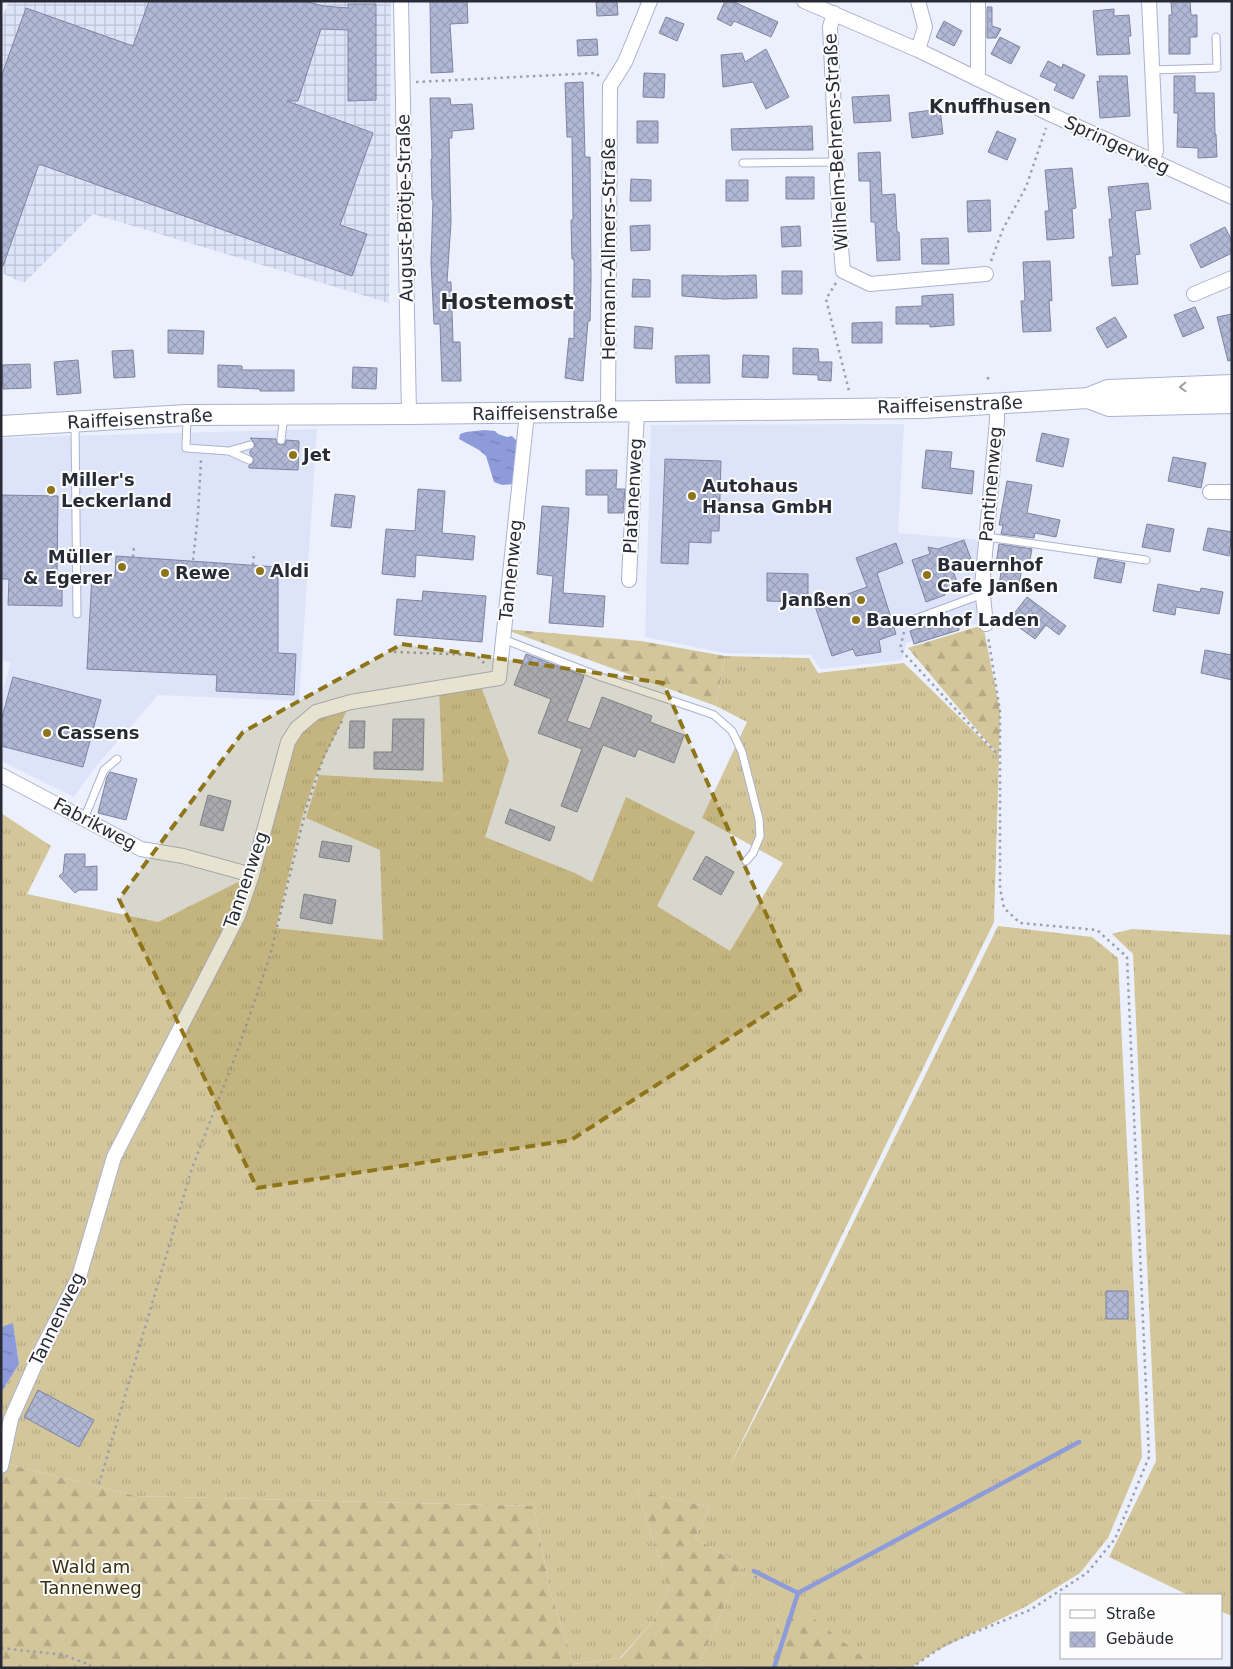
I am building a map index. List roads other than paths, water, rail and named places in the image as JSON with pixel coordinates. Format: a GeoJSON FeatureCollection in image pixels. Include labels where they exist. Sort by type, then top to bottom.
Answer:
{"type":"FeatureCollection","features":[{"type":"Feature","properties":{"kind":"street","name":"August-Brötje-Straße"},"geometry":{"type":"LineString","coordinates":[[402,1],[409,414]]}},
{"type":"Feature","properties":{"kind":"street","name":"Hermann-Allmers-Straße"},"geometry":{"type":"LineString","coordinates":[[608,412],[610,86],[625,62],[650,1]]}},
{"type":"Feature","properties":{"kind":"street","name":"Springerweg"},"geometry":{"type":"LineString","coordinates":[[804,1],[918,50],[1050,114],[1232,197]]}},
{"type":"Feature","properties":{"kind":"street"},"geometry":{"type":"LineString","coordinates":[[918,1],[925,27],[918,50]]}},
{"type":"Feature","properties":{"kind":"street"},"geometry":{"type":"LineString","coordinates":[[976,77],[978,72],[978,1]]}},
{"type":"Feature","properties":{"kind":"street"},"geometry":{"type":"LineString","coordinates":[[1148,1],[1156,151],[1152,161]]}},
{"type":"Feature","properties":{"kind":"street","name":"Wilhelm-Behrens-Straße"},"geometry":{"type":"LineString","coordinates":[[834,13],[830,27],[843,271],[870,284],[986,274]]}},
{"type":"Feature","properties":{"kind":"street"},"geometry":{"type":"LineString","coordinates":[[1194,294],[1232,278]]}},
{"type":"Feature","properties":{"kind":"street","name":"Raiffeisenstraße"},"geometry":{"type":"LineString","coordinates":[[1,426],[187,415],[923,408],[1088,398],[1108,390],[1232,385]]}},
{"type":"Feature","properties":{"kind":"street","name":"Raiffeisenstraße"},"geometry":{"type":"LineString","coordinates":[[1088,398],[1109,406],[1232,403]]}},
{"type":"Feature","properties":{"kind":"street","name":"Pantinenweg"},"geometry":{"type":"LineString","coordinates":[[986,624],[983,594],[997,404]]}},
{"type":"Feature","properties":{"kind":"street","name":"Platanenweg"},"geometry":{"type":"LineString","coordinates":[[629,580],[637,411]]}},
{"type":"Feature","properties":{"kind":"street","name":"Tannenweg"},"geometry":{"type":"LineString","coordinates":[[1,1466],[10,1419],[40,1351],[79,1277],[114,1157],[238,916],[252,875],[288,742],[297,728],[316,712],[351,702],[499,678],[527,413]]}},
{"type":"Feature","properties":{"kind":"street"},"geometry":{"type":"LineString","coordinates":[[1210,492],[1232,492]]}},
{"type":"Feature","properties":{"kind":"street","name":"Fabrikweg"},"geometry":{"type":"LineString","coordinates":[[1,774],[141,849],[183,856],[252,875]]}},
{"type":"Feature","properties":{"kind":"lane"},"geometry":{"type":"LineString","coordinates":[[1153,70],[1217,68],[1216,37]]}},
{"type":"Feature","properties":{"kind":"lane"},"geometry":{"type":"LineString","coordinates":[[743,164],[837,162]]}},
{"type":"Feature","properties":{"kind":"lane"},"geometry":{"type":"LineString","coordinates":[[281,440],[284,414]]}},
{"type":"Feature","properties":{"kind":"lane"},"geometry":{"type":"LineString","coordinates":[[187,415],[186,448],[229,451],[249,460]]}},
{"type":"Feature","properties":{"kind":"lane"},"geometry":{"type":"LineString","coordinates":[[75,421],[77,614]]}},
{"type":"Feature","properties":{"kind":"lane"},"geometry":{"type":"LineString","coordinates":[[229,451],[250,445]]}},
{"type":"Feature","properties":{"kind":"lane"},"geometry":{"type":"LineString","coordinates":[[986,537],[1146,560]]}},
{"type":"Feature","properties":{"kind":"lane"},"geometry":{"type":"LineString","coordinates":[[907,622],[983,594]]}},
{"type":"Feature","properties":{"kind":"lane"},"geometry":{"type":"LineString","coordinates":[[503,639],[593,674],[706,712],[732,731],[742,752],[759,819],[760,836],[753,853],[746,861]]}},
{"type":"Feature","properties":{"kind":"lane"},"geometry":{"type":"LineString","coordinates":[[84,819],[104,770],[116,759]]}},
{"type":"Feature","properties":{"kind":"water"},"geometry":{"type":"Polygon","coordinates":[[[484,430],[495,431],[507,437],[512,436],[517,441],[513,484],[502,485],[494,482],[486,456],[459,439],[460,434],[484,430]]]}},
{"type":"Feature","properties":{"kind":"water"},"geometry":{"type":"Polygon","coordinates":[[[13,1323],[19,1364],[1,1393],[1,1327],[13,1323]]]}},
{"type":"Feature","properties":{"kind":"waterway"},"geometry":{"type":"LineString","coordinates":[[774,1668],[798,1593],[1079,1442]]}},
{"type":"Feature","properties":{"kind":"waterway"},"geometry":{"type":"LineString","coordinates":[[754,1571],[798,1593]]}},
{"type":"Feature","properties":{"kind":"place","name":"Jet"},"geometry":{"type":"Point","coordinates":[293,455]}},
{"type":"Feature","properties":{"kind":"place","name":"Miller's Leckerland"},"geometry":{"type":"Point","coordinates":[51,490]}},
{"type":"Feature","properties":{"kind":"place","name":"Autohaus Hansa GmbH"},"geometry":{"type":"Point","coordinates":[692,496]}},
{"type":"Feature","properties":{"kind":"place","name":"Müller & Egerer"},"geometry":{"type":"Point","coordinates":[122,567]}},
{"type":"Feature","properties":{"kind":"place","name":"Aldi"},"geometry":{"type":"Point","coordinates":[260,571]}},
{"type":"Feature","properties":{"kind":"place","name":"Rewe"},"geometry":{"type":"Point","coordinates":[165,573]}},
{"type":"Feature","properties":{"kind":"place","name":"Bauernhof Cafe Janßen"},"geometry":{"type":"Point","coordinates":[927,575]}},
{"type":"Feature","properties":{"kind":"place","name":"Janßen"},"geometry":{"type":"Point","coordinates":[861,600]}},
{"type":"Feature","properties":{"kind":"place","name":"Bauernhof Laden"},"geometry":{"type":"Point","coordinates":[856,620]}},
{"type":"Feature","properties":{"kind":"place","name":"Cassens"},"geometry":{"type":"Point","coordinates":[47,733]}},
{"type":"Feature","properties":{"kind":"district","name":"Knuffhusen"},"geometry":{"type":"Point","coordinates":[990,106]}},
{"type":"Feature","properties":{"kind":"district","name":"Hostemost"},"geometry":{"type":"Point","coordinates":[507,301]}},
{"type":"Feature","properties":{"kind":"park label","name":"Wald am Tannenweg"},"geometry":{"type":"Point","coordinates":[91,1577]}}]}
